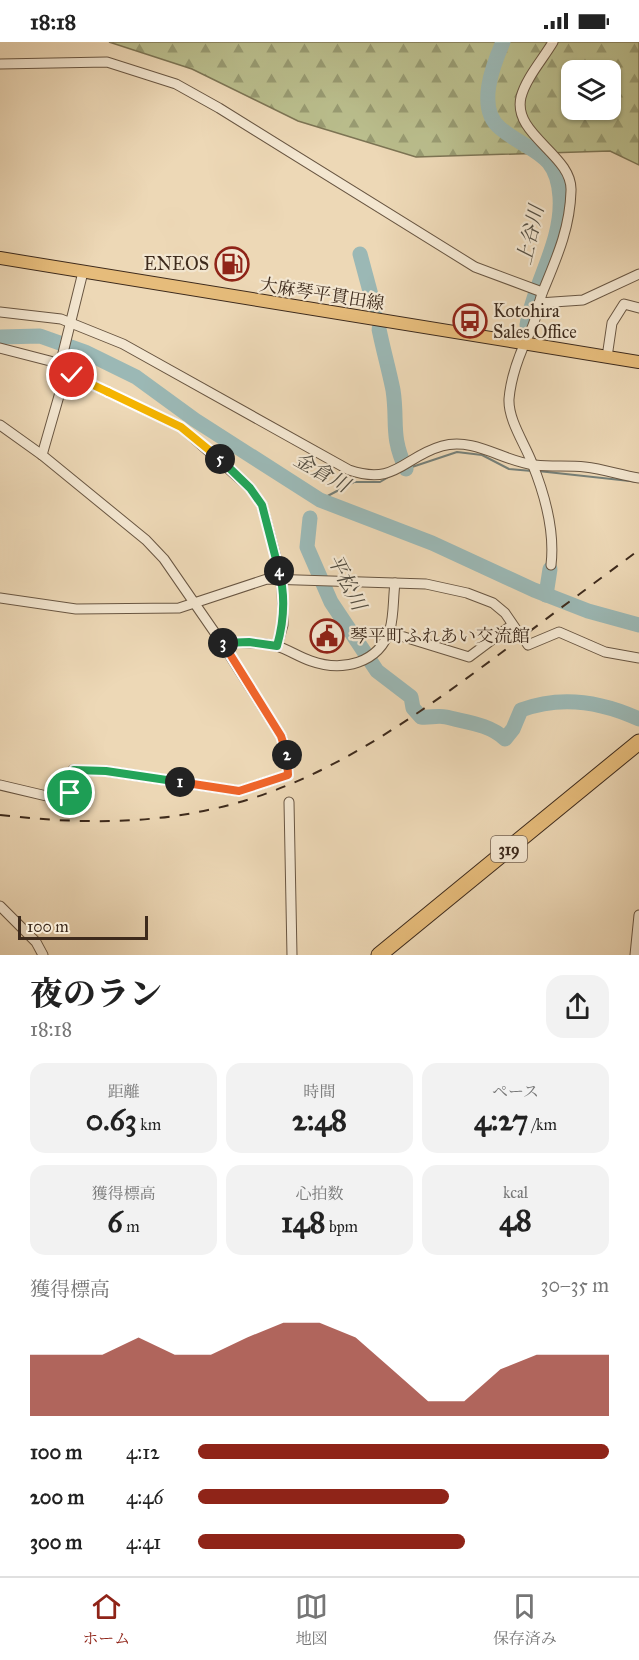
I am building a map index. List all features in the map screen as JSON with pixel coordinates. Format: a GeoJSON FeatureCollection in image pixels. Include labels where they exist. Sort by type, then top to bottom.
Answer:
{"type":"FeatureCollection","features":[{"type":"Feature","properties":{"kind":"highway","name":"319"},"geometry":{"type":"LineString","coordinates":[[379,955],[639,742]]}},
{"type":"Feature","properties":{"kind":"main road","name":"大麻琴平貫田線"},"geometry":{"type":"LineString","coordinates":[[0,258],[639,362]]}},
{"type":"Feature","properties":{"kind":"street"},"geometry":{"type":"LineString","coordinates":[[551,565],[552,529],[533,465],[514,422],[509,401],[523,344],[532,329],[542,292],[557,260],[566,231],[572,186],[565,171],[529,127],[521,110],[520,101],[523,92],[554,42]]}},
{"type":"Feature","properties":{"kind":"street"},"geometry":{"type":"LineString","coordinates":[[0,64],[107,62],[176,84],[219,108],[475,267],[542,292]]}},
{"type":"Feature","properties":{"kind":"street"},"geometry":{"type":"LineString","coordinates":[[42,455],[63,382],[61,364],[83,272]]}},
{"type":"Feature","properties":{"kind":"street"},"geometry":{"type":"LineString","coordinates":[[539,303],[583,300],[639,274]]}},
{"type":"Feature","properties":{"kind":"street"},"geometry":{"type":"LineString","coordinates":[[607,357],[612,323],[624,304],[639,308]]}},
{"type":"Feature","properties":{"kind":"street"},"geometry":{"type":"LineString","coordinates":[[0,312],[61,319],[70,325],[123,345],[349,470],[369,477],[393,472],[442,446],[460,444],[533,465],[585,467],[639,478]]}},
{"type":"Feature","properties":{"kind":"street"},"geometry":{"type":"LineString","coordinates":[[0,348],[61,364],[72,375],[181,427],[232,470],[262,505],[282,580],[283,625],[277,646]]}},
{"type":"Feature","properties":{"kind":"street"},"geometry":{"type":"LineString","coordinates":[[0,425],[42,455],[146,540],[164,559],[222,643],[281,736],[287,752],[288,775],[239,791],[106,771],[74,770],[70,793],[55,798],[0,785]]}},
{"type":"Feature","properties":{"kind":"street"},"geometry":{"type":"LineString","coordinates":[[0,598],[76,609],[179,608],[267,579],[426,584],[467,593],[493,603],[505,613],[528,645],[559,632],[605,652],[639,658]]}},
{"type":"Feature","properties":{"kind":"street"},"geometry":{"type":"LineString","coordinates":[[222,643],[249,642],[277,646],[310,661],[349,666],[359,664],[372,654],[388,632],[394,583]]}},
{"type":"Feature","properties":{"kind":"street"},"geometry":{"type":"LineString","coordinates":[[388,632],[469,657],[518,632]]}},
{"type":"Feature","properties":{"kind":"street"},"geometry":{"type":"LineString","coordinates":[[289,802],[292,955]]}},
{"type":"Feature","properties":{"kind":"street"},"geometry":{"type":"LineString","coordinates":[[0,906],[36,942],[43,955]]}},
{"type":"Feature","properties":{"kind":"street"},"geometry":{"type":"LineString","coordinates":[[635,955],[639,915]]}},
{"type":"Feature","properties":{"kind":"green space"},"geometry":{"type":"Polygon","coordinates":[[[109,42],[639,42],[639,165],[610,151],[416,157],[298,121],[192,69],[109,42]]]}},
{"type":"Feature","properties":{"kind":"waterway","name":"上谷川"},"geometry":{"type":"LineString","coordinates":[[503,42],[489,86],[489,109],[493,120],[500,128],[547,161],[558,182],[560,197],[560,214],[553,246],[527,325]]}},
{"type":"Feature","properties":{"kind":"waterway"},"geometry":{"type":"LineString","coordinates":[[360,254],[375,310]]}},
{"type":"Feature","properties":{"kind":"waterway"},"geometry":{"type":"LineString","coordinates":[[379,329],[393,390],[398,447],[406,469]]}},
{"type":"Feature","properties":{"kind":"waterway","name":"金倉川"},"geometry":{"type":"LineString","coordinates":[[0,337],[40,336],[85,352],[136,377],[195,420],[320,500],[432,543],[534,590],[588,611],[639,625]]}},
{"type":"Feature","properties":{"kind":"waterway"},"geometry":{"type":"LineString","coordinates":[[403,470],[457,452],[482,455],[509,469],[532,471]]}},
{"type":"Feature","properties":{"kind":"waterway"},"geometry":{"type":"LineString","coordinates":[[538,471],[639,482]]}},
{"type":"Feature","properties":{"kind":"waterway"},"geometry":{"type":"LineString","coordinates":[[320,500],[354,482],[380,482],[392,475]]}},
{"type":"Feature","properties":{"kind":"waterway","name":"平松川"},"geometry":{"type":"LineString","coordinates":[[310,518],[307,547],[331,602],[377,671],[411,697],[413,708],[421,717],[443,716],[477,724],[505,739],[513,729],[521,710],[536,705],[581,702],[611,708],[639,719]]}},
{"type":"Feature","properties":{"kind":"waterway","name":"上谷川"},"geometry":{"type":"LineString","coordinates":[[546,595],[550,569]]}},
{"type":"Feature","properties":{"kind":"railway"},"geometry":{"type":"LineString","coordinates":[[0,815],[78,821],[156,818],[208,810],[288,785],[326,768],[398,726],[467,678],[639,550]]}},
{"type":"Feature","properties":{"kind":"place","name":"ENEOS"},"geometry":{"type":"Point","coordinates":[232,264]}},
{"type":"Feature","properties":{"kind":"place","name":"Kotohira Sales Office"},"geometry":{"type":"Point","coordinates":[470,321]}},
{"type":"Feature","properties":{"kind":"place","name":"琴平町ふれあい交流館"},"geometry":{"type":"Point","coordinates":[327,636]}},
{"type":"Feature","properties":{"kind":"route"},"geometry":{"type":"LineString","coordinates":[[70,793],[74,770],[106,771],[239,791],[288,775],[287,752],[281,736],[222,643],[249,642],[277,646],[283,625],[282,580],[262,505],[250,488],[232,470],[181,427],[72,375]]}}]}
